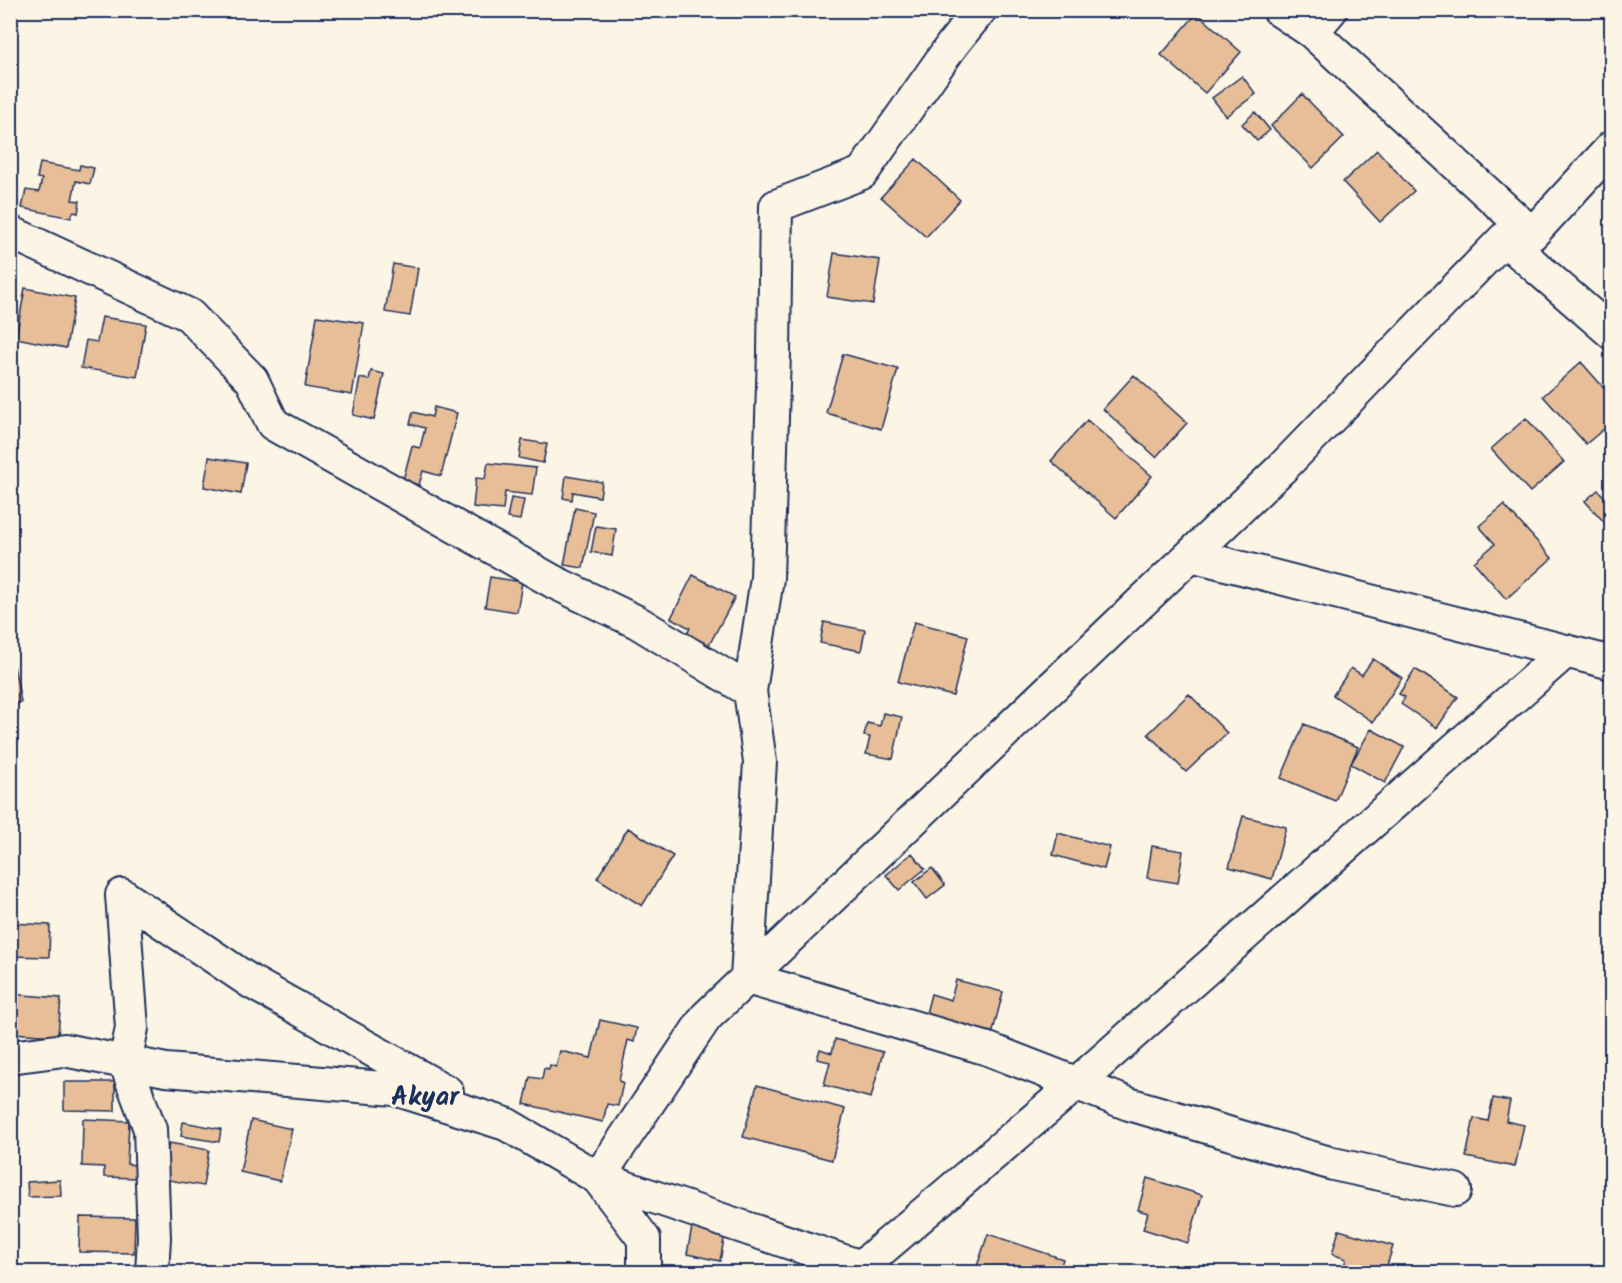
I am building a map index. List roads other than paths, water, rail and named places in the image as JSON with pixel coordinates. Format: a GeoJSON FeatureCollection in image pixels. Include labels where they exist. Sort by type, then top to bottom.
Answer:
{"type":"FeatureCollection","features":[{"type":"Feature","properties":{"kind":"street"},"geometry":{"type":"LineString","coordinates":[[747,978],[760,762],[750,691],[768,578],[776,206],[862,172],[952,45],[980,10]]}},
{"type":"Feature","properties":{"kind":"street"},"geometry":{"type":"LineString","coordinates":[[1279,10],[1322,21],[1518,236],[1611,333]]}},
{"type":"Feature","properties":{"kind":"street"},"geometry":{"type":"LineString","coordinates":[[598,1178],[706,1017],[1281,469],[1611,147]]}},
{"type":"Feature","properties":{"kind":"street"},"geometry":{"type":"LineString","coordinates":[[10,232],[189,315],[252,380],[273,424],[554,582],[637,622],[750,691]]}},
{"type":"Feature","properties":{"kind":"street"},"geometry":{"type":"LineString","coordinates":[[1191,555],[1611,663]]}},
{"type":"Feature","properties":{"kind":"street"},"geometry":{"type":"LineString","coordinates":[[152,1272],[154,1238],[150,1129],[125,1062],[132,1028],[122,895],[251,982],[598,1178],[869,1270],[1566,651]]}},
{"type":"Feature","properties":{"kind":"street"},"geometry":{"type":"LineString","coordinates":[[747,978],[988,1049],[1129,1104],[1333,1164],[1455,1190]]}},
{"type":"Feature","properties":{"kind":"street"},"geometry":{"type":"LineString","coordinates":[[10,1057],[64,1050],[166,1070],[395,1089],[506,1124]]}},
{"type":"Feature","properties":{"kind":"street"},"geometry":{"type":"LineString","coordinates":[[598,1178],[644,1239],[644,1272]]}},
{"type":"Feature","properties":{"kind":"district","name":"Akyar"},"geometry":{"type":"Point","coordinates":[425,1097]}}]}
